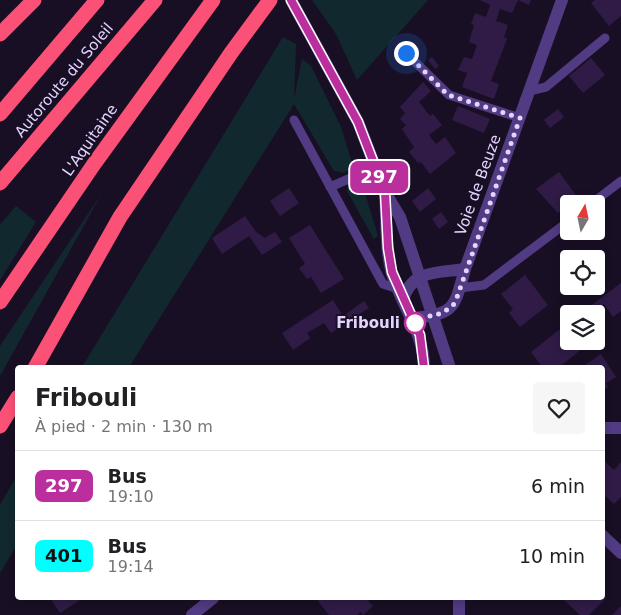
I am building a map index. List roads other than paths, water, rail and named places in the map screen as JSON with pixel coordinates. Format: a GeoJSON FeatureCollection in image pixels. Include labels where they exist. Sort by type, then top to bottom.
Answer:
{"type":"FeatureCollection","features":[{"type":"Feature","properties":{"kind":"highway"},"geometry":{"type":"LineString","coordinates":[[0,34],[34,0]]}},
{"type":"Feature","properties":{"kind":"highway","name":"Autoroute du Soleil"},"geometry":{"type":"LineString","coordinates":[[0,114],[97,0]]}},
{"type":"Feature","properties":{"kind":"highway","name":"Autoroute du Soleil"},"geometry":{"type":"LineString","coordinates":[[0,183],[154,0]]}},
{"type":"Feature","properties":{"kind":"highway","name":"L'Aquitaine"},"geometry":{"type":"LineString","coordinates":[[0,302],[100,156],[213,0]]}},
{"type":"Feature","properties":{"kind":"highway"},"geometry":{"type":"LineString","coordinates":[[37,365],[120,217],[270,0]]}},
{"type":"Feature","properties":{"kind":"highway"},"geometry":{"type":"LineString","coordinates":[[0,426],[15,402]]}},
{"type":"Feature","properties":{"kind":"street"},"geometry":{"type":"LineString","coordinates":[[291,0],[358,122],[385,192],[400,217],[449,365]]}},
{"type":"Feature","properties":{"kind":"street","name":"Voie de Beuze"},"geometry":{"type":"LineString","coordinates":[[412,318],[434,316],[446,312],[455,303],[465,269],[562,0]]}},
{"type":"Feature","properties":{"kind":"street"},"geometry":{"type":"LineString","coordinates":[[385,192],[388,248],[392,272],[400,295],[420,335],[424,365]]}},
{"type":"Feature","properties":{"kind":"street"},"geometry":{"type":"LineString","coordinates":[[400,295],[420,276],[465,269]]}},
{"type":"Feature","properties":{"kind":"street"},"geometry":{"type":"LineString","coordinates":[[605,428],[621,428]]}},
{"type":"Feature","properties":{"kind":"street"},"geometry":{"type":"LineString","coordinates":[[605,538],[621,553]]}},
{"type":"Feature","properties":{"kind":"street"},"geometry":{"type":"LineString","coordinates":[[192,615],[211,600]]}},
{"type":"Feature","properties":{"kind":"lane"},"geometry":{"type":"LineString","coordinates":[[530,91],[546,87],[604,38]]}},
{"type":"Feature","properties":{"kind":"lane"},"geometry":{"type":"LineString","coordinates":[[406,53],[448,95],[520,118]]}},
{"type":"Feature","properties":{"kind":"lane"},"geometry":{"type":"LineString","coordinates":[[294,120],[383,284],[400,295]]}},
{"type":"Feature","properties":{"kind":"lane"},"geometry":{"type":"LineString","coordinates":[[330,187],[376,168]]}},
{"type":"Feature","properties":{"kind":"lane"},"geometry":{"type":"LineString","coordinates":[[604,195],[621,182]]}},
{"type":"Feature","properties":{"kind":"lane"},"geometry":{"type":"LineString","coordinates":[[460,288],[484,285],[560,228]]}},
{"type":"Feature","properties":{"kind":"place","name":"Fribouli"},"geometry":{"type":"Point","coordinates":[415,323]}}]}
